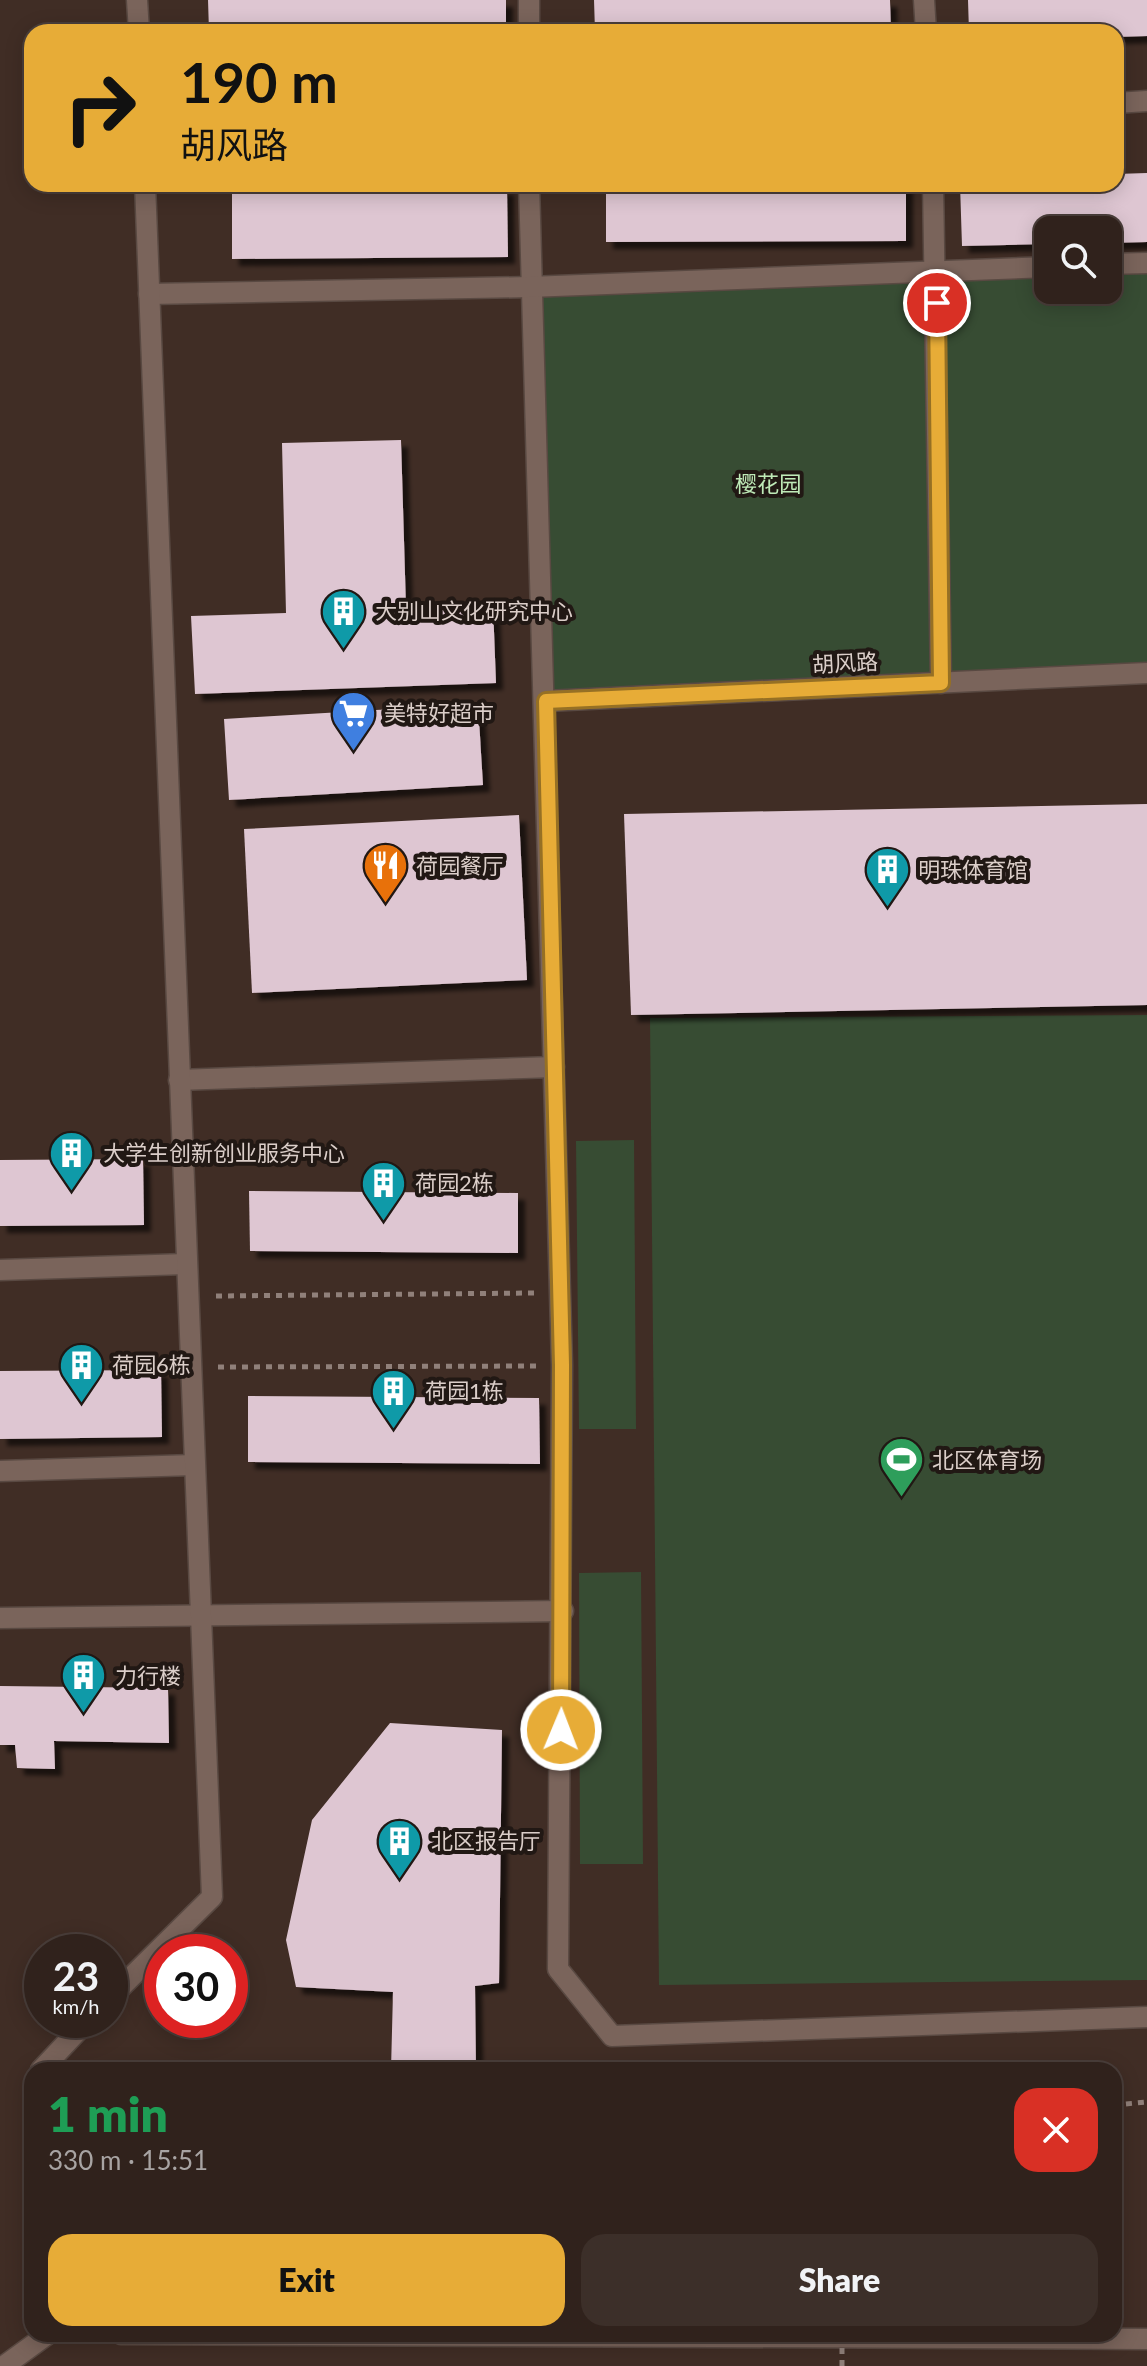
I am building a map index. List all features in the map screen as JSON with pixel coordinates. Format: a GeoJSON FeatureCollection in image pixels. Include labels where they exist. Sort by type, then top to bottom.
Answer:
{"type":"FeatureCollection","features":[{"type":"Feature","properties":{"kind":"street"},"geometry":{"type":"LineString","coordinates":[[137,0],[138,24]]}},
{"type":"Feature","properties":{"kind":"street"},"geometry":{"type":"LineString","coordinates":[[529,0],[529,24]]}},
{"type":"Feature","properties":{"kind":"street"},"geometry":{"type":"LineString","coordinates":[[924,0],[926,24]]}},
{"type":"Feature","properties":{"kind":"street"},"geometry":{"type":"LineString","coordinates":[[1124,102],[1147,101]]}},
{"type":"Feature","properties":{"kind":"street"},"geometry":{"type":"LineString","coordinates":[[128,1980],[212,1897],[145,192]]}},
{"type":"Feature","properties":{"kind":"street"},"geometry":{"type":"LineString","coordinates":[[529,192],[529,287],[546,701],[562,1365],[563,1611],[558,1969],[612,2036],[1147,2017]]}},
{"type":"Feature","properties":{"kind":"street"},"geometry":{"type":"LineString","coordinates":[[933,192],[937,271],[941,683]]}},
{"type":"Feature","properties":{"kind":"street"},"geometry":{"type":"LineString","coordinates":[[1122,264],[1147,263]]}},
{"type":"Feature","properties":{"kind":"street"},"geometry":{"type":"LineString","coordinates":[[149,294],[529,287],[1034,268]]}},
{"type":"Feature","properties":{"kind":"street","name":"胡风路"},"geometry":{"type":"LineString","coordinates":[[546,701],[1147,673]]}},
{"type":"Feature","properties":{"kind":"street"},"geometry":{"type":"LineString","coordinates":[[179,1080],[554,1067]]}},
{"type":"Feature","properties":{"kind":"street"},"geometry":{"type":"LineString","coordinates":[[0,1270],[186,1264]]}},
{"type":"Feature","properties":{"kind":"street"},"geometry":{"type":"LineString","coordinates":[[0,1471],[194,1465]]}},
{"type":"Feature","properties":{"kind":"street"},"geometry":{"type":"LineString","coordinates":[[0,1618],[563,1611]]}},
{"type":"Feature","properties":{"kind":"street"},"geometry":{"type":"LineString","coordinates":[[49,2062],[71,2038]]}},
{"type":"Feature","properties":{"kind":"street"},"geometry":{"type":"LineString","coordinates":[[1122,2339],[1147,2339]]}},
{"type":"Feature","properties":{"kind":"street"},"geometry":{"type":"LineString","coordinates":[[4,2366],[37,2342]]}},
{"type":"Feature","properties":{"kind":"path"},"geometry":{"type":"LineString","coordinates":[[187,1296],[559,1293]]}},
{"type":"Feature","properties":{"kind":"path"},"geometry":{"type":"LineString","coordinates":[[189,1367],[562,1365]]}},
{"type":"Feature","properties":{"kind":"path"},"geometry":{"type":"LineString","coordinates":[[1122,2104],[1147,2102]]}},
{"type":"Feature","properties":{"kind":"path"},"geometry":{"type":"LineString","coordinates":[[842,2342],[842,2366]]}},
{"type":"Feature","properties":{"kind":"green space","name":"樱花园"},"geometry":{"type":"Polygon","coordinates":[[[1147,263],[1147,674],[546,701],[529,287],[1034,268],[1034,304],[1122,304],[1122,264],[1147,263]]]}},
{"type":"Feature","properties":{"kind":"green space","name":"北区体育场"},"geometry":{"type":"Polygon","coordinates":[[[1147,1015],[1147,1980],[659,1985],[650,1018],[1147,1015]]]}},
{"type":"Feature","properties":{"kind":"green space"},"geometry":{"type":"Polygon","coordinates":[[[634,1140],[636,1429],[579,1429],[576,1141],[634,1140]]]}},
{"type":"Feature","properties":{"kind":"green space"},"geometry":{"type":"Polygon","coordinates":[[[641,1572],[643,1864],[580,1864],[579,1573],[641,1572]]]}},
{"type":"Feature","properties":{"kind":"building"},"geometry":{"type":"Polygon","coordinates":[[[208,0],[506,0],[506,24],[209,24],[208,0]]]}},
{"type":"Feature","properties":{"kind":"building"},"geometry":{"type":"Polygon","coordinates":[[[594,0],[890,0],[891,24],[595,24],[594,0]]]}},
{"type":"Feature","properties":{"kind":"building"},"geometry":{"type":"Polygon","coordinates":[[[968,0],[1147,0],[1147,36],[1124,37],[1124,24],[969,24],[968,0]]]}},
{"type":"Feature","properties":{"kind":"building"},"geometry":{"type":"Polygon","coordinates":[[[1147,173],[1147,242],[1122,243],[1122,216],[1034,216],[1034,244],[962,246],[960,192],[1124,192],[1124,174],[1147,173]]]}},
{"type":"Feature","properties":{"kind":"building"},"geometry":{"type":"Polygon","coordinates":[[[232,192],[507,192],[508,257],[232,259],[232,192]]]}},
{"type":"Feature","properties":{"kind":"building"},"geometry":{"type":"Polygon","coordinates":[[[606,192],[906,192],[906,241],[606,242],[606,192]]]}},
{"type":"Feature","properties":{"kind":"building"},"geometry":{"type":"Polygon","coordinates":[[[401,440],[406,608],[493,606],[496,683],[195,694],[191,616],[286,613],[282,443],[401,440]]]}},
{"type":"Feature","properties":{"kind":"building","name":"美特好超市"},"geometry":{"type":"Polygon","coordinates":[[[478,704],[483,785],[229,800],[224,719],[478,704]]]}},
{"type":"Feature","properties":{"kind":"building","name":"明珠体育馆"},"geometry":{"type":"Polygon","coordinates":[[[1147,804],[1147,1005],[631,1015],[624,814],[1147,804]]]}},
{"type":"Feature","properties":{"kind":"building","name":"荷园餐厅"},"geometry":{"type":"Polygon","coordinates":[[[519,815],[527,980],[252,993],[244,829],[519,815]]]}},
{"type":"Feature","properties":{"kind":"building","name":"大学生创新创业服务中心"},"geometry":{"type":"Polygon","coordinates":[[[143,1159],[144,1225],[0,1226],[0,1160],[143,1159]]]}},
{"type":"Feature","properties":{"kind":"building","name":"荷园2栋"},"geometry":{"type":"Polygon","coordinates":[[[249,1191],[518,1193],[518,1253],[250,1251],[249,1191]]]}},
{"type":"Feature","properties":{"kind":"building","name":"荷园6栋"},"geometry":{"type":"Polygon","coordinates":[[[161,1370],[162,1437],[0,1439],[0,1371],[161,1370]]]}},
{"type":"Feature","properties":{"kind":"building","name":"荷园1栋"},"geometry":{"type":"Polygon","coordinates":[[[248,1396],[539,1398],[540,1464],[248,1462],[248,1396]]]}},
{"type":"Feature","properties":{"kind":"building","name":"力行楼"},"geometry":{"type":"Polygon","coordinates":[[[0,1686],[168,1688],[169,1743],[54,1741],[55,1769],[17,1768],[15,1745],[0,1745],[0,1686]]]}},
{"type":"Feature","properties":{"kind":"building","name":"北区报告厅"},"geometry":{"type":"Polygon","coordinates":[[[390,1723],[502,1730],[499,1983],[475,1986],[476,2062],[391,2062],[393,1992],[296,1987],[286,1940],[312,1820],[390,1723]]]}},
{"type":"Feature","properties":{"kind":"place","name":"大别山文化研究中心"},"geometry":{"type":"Point","coordinates":[344,650]}},
{"type":"Feature","properties":{"kind":"place","name":"美特好超市"},"geometry":{"type":"Point","coordinates":[353,752]}},
{"type":"Feature","properties":{"kind":"place","name":"荷园餐厅"},"geometry":{"type":"Point","coordinates":[385,905]}},
{"type":"Feature","properties":{"kind":"place","name":"明珠体育馆"},"geometry":{"type":"Point","coordinates":[887,909]}},
{"type":"Feature","properties":{"kind":"place","name":"大学生创新创业服务中心"},"geometry":{"type":"Point","coordinates":[72,1192]}},
{"type":"Feature","properties":{"kind":"place","name":"荷园2栋"},"geometry":{"type":"Point","coordinates":[384,1222]}},
{"type":"Feature","properties":{"kind":"place","name":"荷园6栋"},"geometry":{"type":"Point","coordinates":[81,1404]}},
{"type":"Feature","properties":{"kind":"place","name":"荷园1栋"},"geometry":{"type":"Point","coordinates":[394,1430]}},
{"type":"Feature","properties":{"kind":"place","name":"北区体育场"},"geometry":{"type":"Point","coordinates":[901,1499]}},
{"type":"Feature","properties":{"kind":"place","name":"力行楼"},"geometry":{"type":"Point","coordinates":[84,1715]}},
{"type":"Feature","properties":{"kind":"place","name":"北区报告厅"},"geometry":{"type":"Point","coordinates":[400,1880]}},
{"type":"Feature","properties":{"kind":"route"},"geometry":{"type":"LineString","coordinates":[[561,1730],[562,1365],[546,701],[941,683],[937,303]]}}]}
